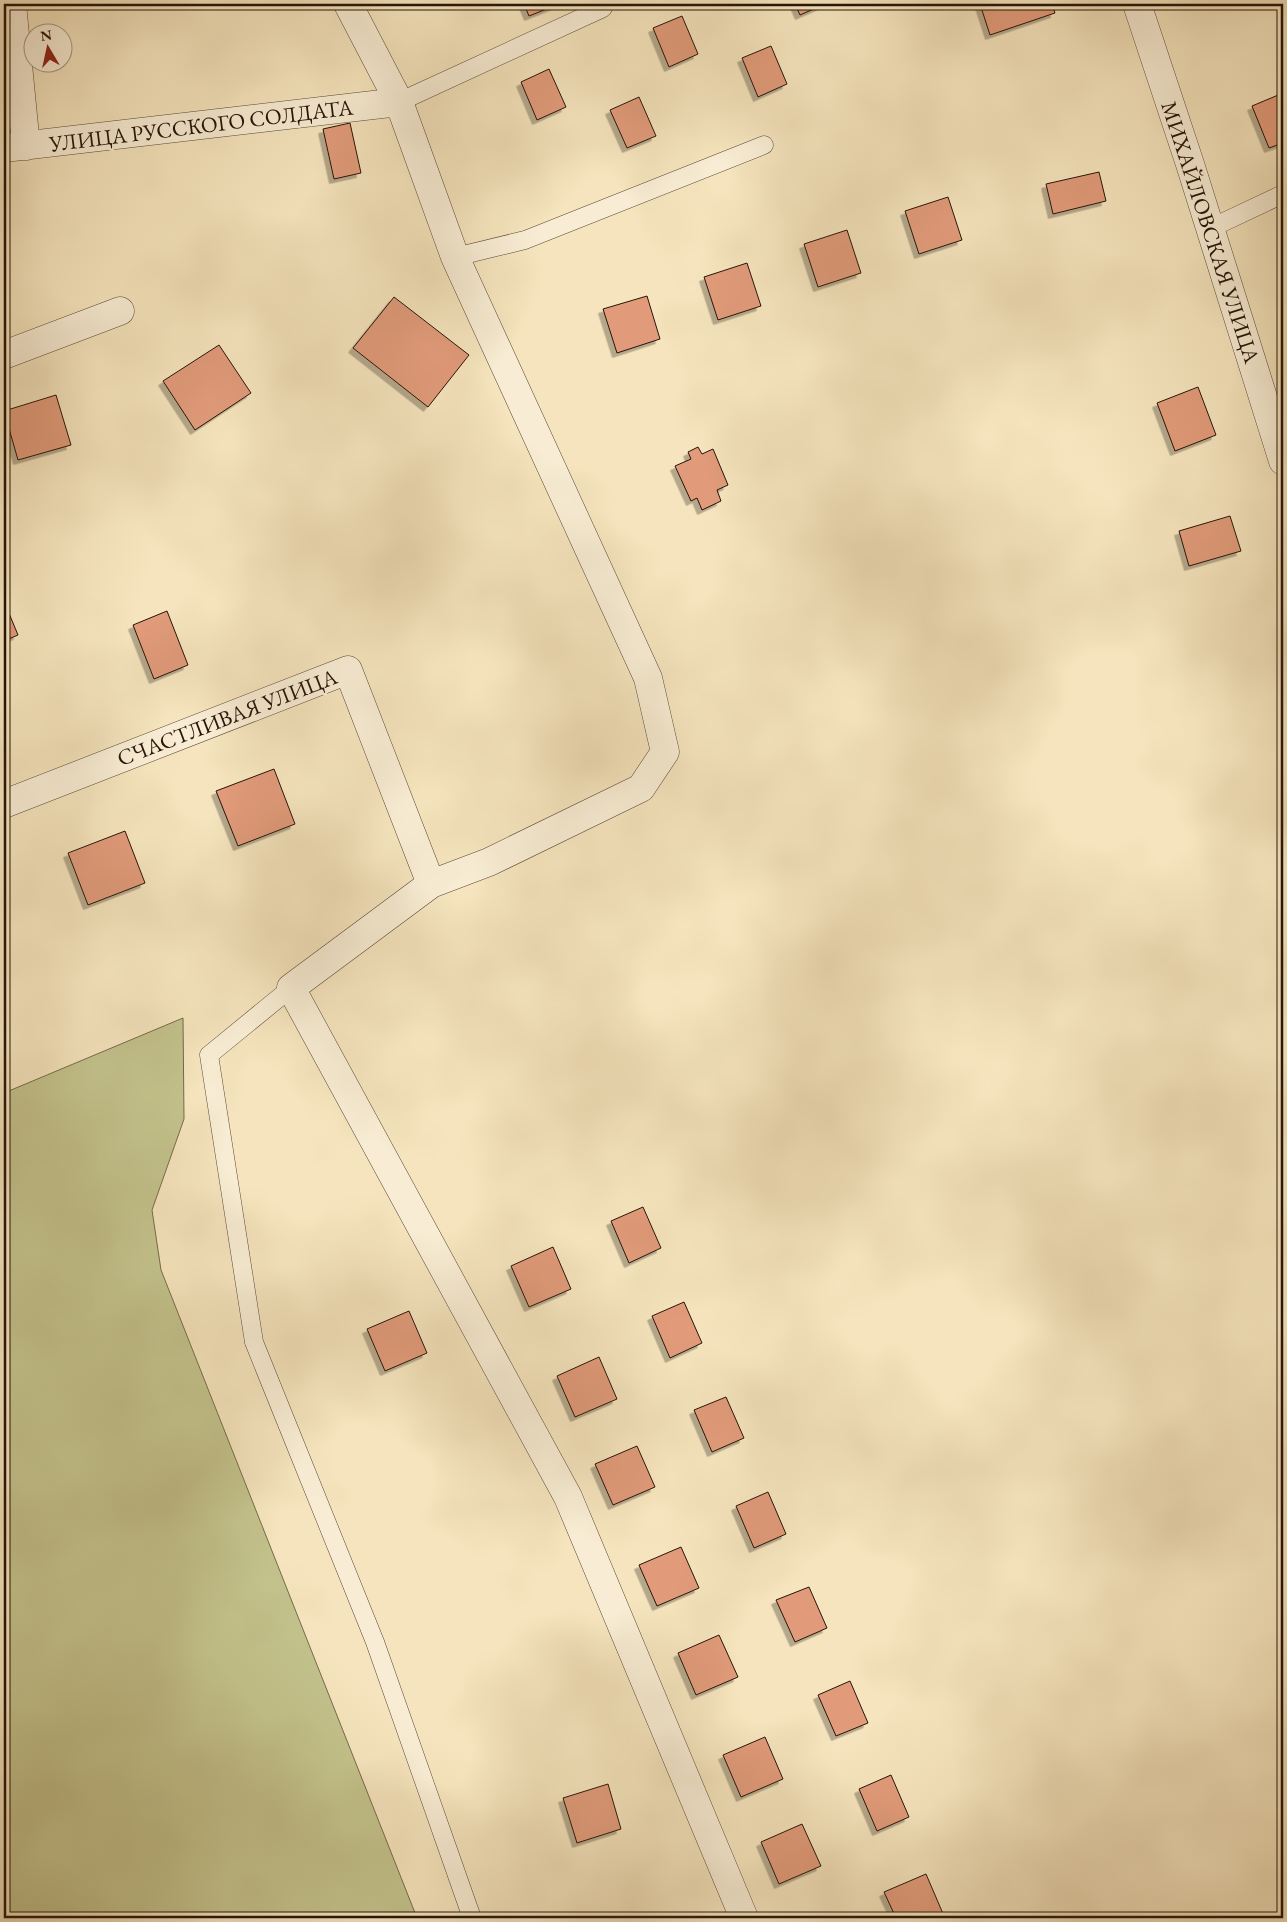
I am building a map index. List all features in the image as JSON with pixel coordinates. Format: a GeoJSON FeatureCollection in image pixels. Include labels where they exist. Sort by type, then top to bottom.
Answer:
{"type":"FeatureCollection","features":[{"type":"Feature","properties":{"kind":"street"},"geometry":{"type":"LineString","coordinates":[[12,4],[15,147]]}},
{"type":"Feature","properties":{"kind":"street"},"geometry":{"type":"LineString","coordinates":[[348,4],[399,102],[455,257],[648,678],[665,752],[641,788],[489,862],[431,884],[291,988],[568,1497],[744,1918]]}},
{"type":"Feature","properties":{"kind":"street","name":"МИХАЙЛОВСКАЯ УЛИЦА"},"geometry":{"type":"LineString","coordinates":[[1137,4],[1283,461]]}},
{"type":"Feature","properties":{"kind":"street","name":"УЛИЦА РУССКОГО СОЛДАТА"},"geometry":{"type":"LineString","coordinates":[[15,147],[399,102]]}},
{"type":"Feature","properties":{"kind":"street"},"geometry":{"type":"LineString","coordinates":[[4,355],[120,311]]}},
{"type":"Feature","properties":{"kind":"street","name":"СЧАСТЛИВАЯ УЛИЦА"},"geometry":{"type":"LineString","coordinates":[[4,804],[348,670],[431,884]]}},
{"type":"Feature","properties":{"kind":"lane"},"geometry":{"type":"LineString","coordinates":[[399,102],[603,8]]}},
{"type":"Feature","properties":{"kind":"lane"},"geometry":{"type":"LineString","coordinates":[[455,257],[525,240],[764,145]]}},
{"type":"Feature","properties":{"kind":"lane"},"geometry":{"type":"LineString","coordinates":[[1210,228],[1283,194]]}},
{"type":"Feature","properties":{"kind":"lane"},"geometry":{"type":"LineString","coordinates":[[291,988],[209,1055],[254,1342],[375,1642],[472,1918]]}},
{"type":"Feature","properties":{"kind":"shaded area"},"geometry":{"type":"Polygon","coordinates":[[[183,1018],[184,1119],[152,1210],[161,1270],[417,1918],[4,1918],[4,1093],[183,1018]]]}},
{"type":"Feature","properties":{"kind":"building"},"geometry":{"type":"Polygon","coordinates":[[[524,4],[559,4],[529,16],[524,4]]]}},
{"type":"Feature","properties":{"kind":"building"},"geometry":{"type":"Polygon","coordinates":[[[795,4],[825,4],[800,15],[795,4]]]}},
{"type":"Feature","properties":{"kind":"building"},"geometry":{"type":"Polygon","coordinates":[[[980,4],[1052,4],[1055,13],[990,35],[980,4]]]}},
{"type":"Feature","properties":{"kind":"building"},"geometry":{"type":"Polygon","coordinates":[[[682,16],[698,54],[669,67],[653,28],[682,16]]]}},
{"type":"Feature","properties":{"kind":"building"},"geometry":{"type":"Polygon","coordinates":[[[771,46],[787,84],[758,97],[742,58],[771,46]]]}},
{"type":"Feature","properties":{"kind":"building"},"geometry":{"type":"Polygon","coordinates":[[[549,69],[566,107],[537,120],[521,82],[549,69]]]}},
{"type":"Feature","properties":{"kind":"building"},"geometry":{"type":"Polygon","coordinates":[[[1283,93],[1283,143],[1269,148],[1252,106],[1283,93]]]}},
{"type":"Feature","properties":{"kind":"building"},"geometry":{"type":"Polygon","coordinates":[[[639,97],[656,136],[627,148],[610,110],[639,97]]]}},
{"type":"Feature","properties":{"kind":"building"},"geometry":{"type":"Polygon","coordinates":[[[350,123],[361,173],[334,179],[323,129],[350,123]]]}},
{"type":"Feature","properties":{"kind":"building"},"geometry":{"type":"Polygon","coordinates":[[[1099,172],[1106,201],[1053,214],[1046,184],[1099,172]]]}},
{"type":"Feature","properties":{"kind":"building"},"geometry":{"type":"Polygon","coordinates":[[[948,197],[962,240],[919,254],[905,211],[948,197]]]}},
{"type":"Feature","properties":{"kind":"building"},"geometry":{"type":"Polygon","coordinates":[[[847,230],[861,273],[818,287],[804,244],[847,230]]]}},
{"type":"Feature","properties":{"kind":"building"},"geometry":{"type":"Polygon","coordinates":[[[747,263],[761,306],[718,320],[704,277],[747,263]]]}},
{"type":"Feature","properties":{"kind":"building"},"geometry":{"type":"Polygon","coordinates":[[[647,296],[660,339],[617,353],[603,309],[647,296]]]}},
{"type":"Feature","properties":{"kind":"building"},"geometry":{"type":"Polygon","coordinates":[[[394,297],[469,355],[428,407],[353,348],[394,297]]]}},
{"type":"Feature","properties":{"kind":"building"},"geometry":{"type":"Polygon","coordinates":[[[219,345],[251,393],[195,430],[163,381],[219,345]]]}},
{"type":"Feature","properties":{"kind":"building"},"geometry":{"type":"Polygon","coordinates":[[[1198,387],[1216,435],[1175,451],[1157,403],[1198,387]]]}},
{"type":"Feature","properties":{"kind":"building"},"geometry":{"type":"Polygon","coordinates":[[[56,395],[71,445],[18,460],[4,411],[56,395]]]}},
{"type":"Feature","properties":{"kind":"building"},"geometry":{"type":"Polygon","coordinates":[[[698,447],[702,454],[713,449],[728,485],[717,490],[721,501],[702,510],[697,498],[691,501],[675,466],[691,459],[688,452],[698,447]]]}},
{"type":"Feature","properties":{"kind":"building"},"geometry":{"type":"Polygon","coordinates":[[[1230,516],[1241,551],[1189,566],[1179,531],[1230,516]]]}},
{"type":"Feature","properties":{"kind":"building"},"geometry":{"type":"Polygon","coordinates":[[[8,611],[18,635],[4,641],[4,612],[8,611]]]}},
{"type":"Feature","properties":{"kind":"building"},"geometry":{"type":"Polygon","coordinates":[[[167,611],[188,665],[154,679],[133,625],[167,611]]]}},
{"type":"Feature","properties":{"kind":"building"},"geometry":{"type":"Polygon","coordinates":[[[274,769],[295,824],[238,846],[216,791],[274,769]]]}},
{"type":"Feature","properties":{"kind":"building"},"geometry":{"type":"Polygon","coordinates":[[[125,831],[145,883],[88,905],[68,853],[125,831]]]}},
{"type":"Feature","properties":{"kind":"building"},"geometry":{"type":"Polygon","coordinates":[[[643,1207],[661,1248],[629,1263],[611,1221],[643,1207]]]}},
{"type":"Feature","properties":{"kind":"building"},"geometry":{"type":"Polygon","coordinates":[[[553,1247],[571,1289],[529,1307],[511,1266],[553,1247]]]}},
{"type":"Feature","properties":{"kind":"building"},"geometry":{"type":"Polygon","coordinates":[[[684,1302],[702,1343],[670,1358],[652,1316],[684,1302]]]}},
{"type":"Feature","properties":{"kind":"building"},"geometry":{"type":"Polygon","coordinates":[[[409,1311],[427,1353],[385,1371],[367,1329],[409,1311]]]}},
{"type":"Feature","properties":{"kind":"building"},"geometry":{"type":"Polygon","coordinates":[[[599,1357],[617,1399],[575,1417],[557,1376],[599,1357]]]}},
{"type":"Feature","properties":{"kind":"building"},"geometry":{"type":"Polygon","coordinates":[[[726,1397],[744,1438],[712,1452],[694,1410],[726,1397]]]}},
{"type":"Feature","properties":{"kind":"building"},"geometry":{"type":"Polygon","coordinates":[[[637,1446],[655,1487],[613,1505],[595,1464],[637,1446]]]}},
{"type":"Feature","properties":{"kind":"building"},"geometry":{"type":"Polygon","coordinates":[[[768,1492],[786,1534],[754,1548],[736,1506],[768,1492]]]}},
{"type":"Feature","properties":{"kind":"building"},"geometry":{"type":"Polygon","coordinates":[[[681,1547],[699,1588],[657,1606],[639,1565],[681,1547]]]}},
{"type":"Feature","properties":{"kind":"building"},"geometry":{"type":"Polygon","coordinates":[[[809,1587],[827,1628],[795,1642],[776,1600],[809,1587]]]}},
{"type":"Feature","properties":{"kind":"building"},"geometry":{"type":"Polygon","coordinates":[[[719,1635],[738,1677],[696,1695],[678,1653],[719,1635]]]}},
{"type":"Feature","properties":{"kind":"building"},"geometry":{"type":"Polygon","coordinates":[[[850,1681],[868,1723],[836,1736],[818,1695],[850,1681]]]}},
{"type":"Feature","properties":{"kind":"building"},"geometry":{"type":"Polygon","coordinates":[[[765,1737],[783,1779],[741,1797],[723,1755],[765,1737]]]}},
{"type":"Feature","properties":{"kind":"building"},"geometry":{"type":"Polygon","coordinates":[[[891,1775],[909,1817],[877,1831],[859,1789],[891,1775]]]}},
{"type":"Feature","properties":{"kind":"building"},"geometry":{"type":"Polygon","coordinates":[[[608,1784],[621,1829],[577,1843],[563,1798],[608,1784]]]}},
{"type":"Feature","properties":{"kind":"building"},"geometry":{"type":"Polygon","coordinates":[[[802,1824],[821,1866],[779,1884],[761,1842],[802,1824]]]}},
{"type":"Feature","properties":{"kind":"building"},"geometry":{"type":"Polygon","coordinates":[[[926,1874],[944,1916],[938,1918],[896,1918],[884,1892],[926,1874]]]}}]}
